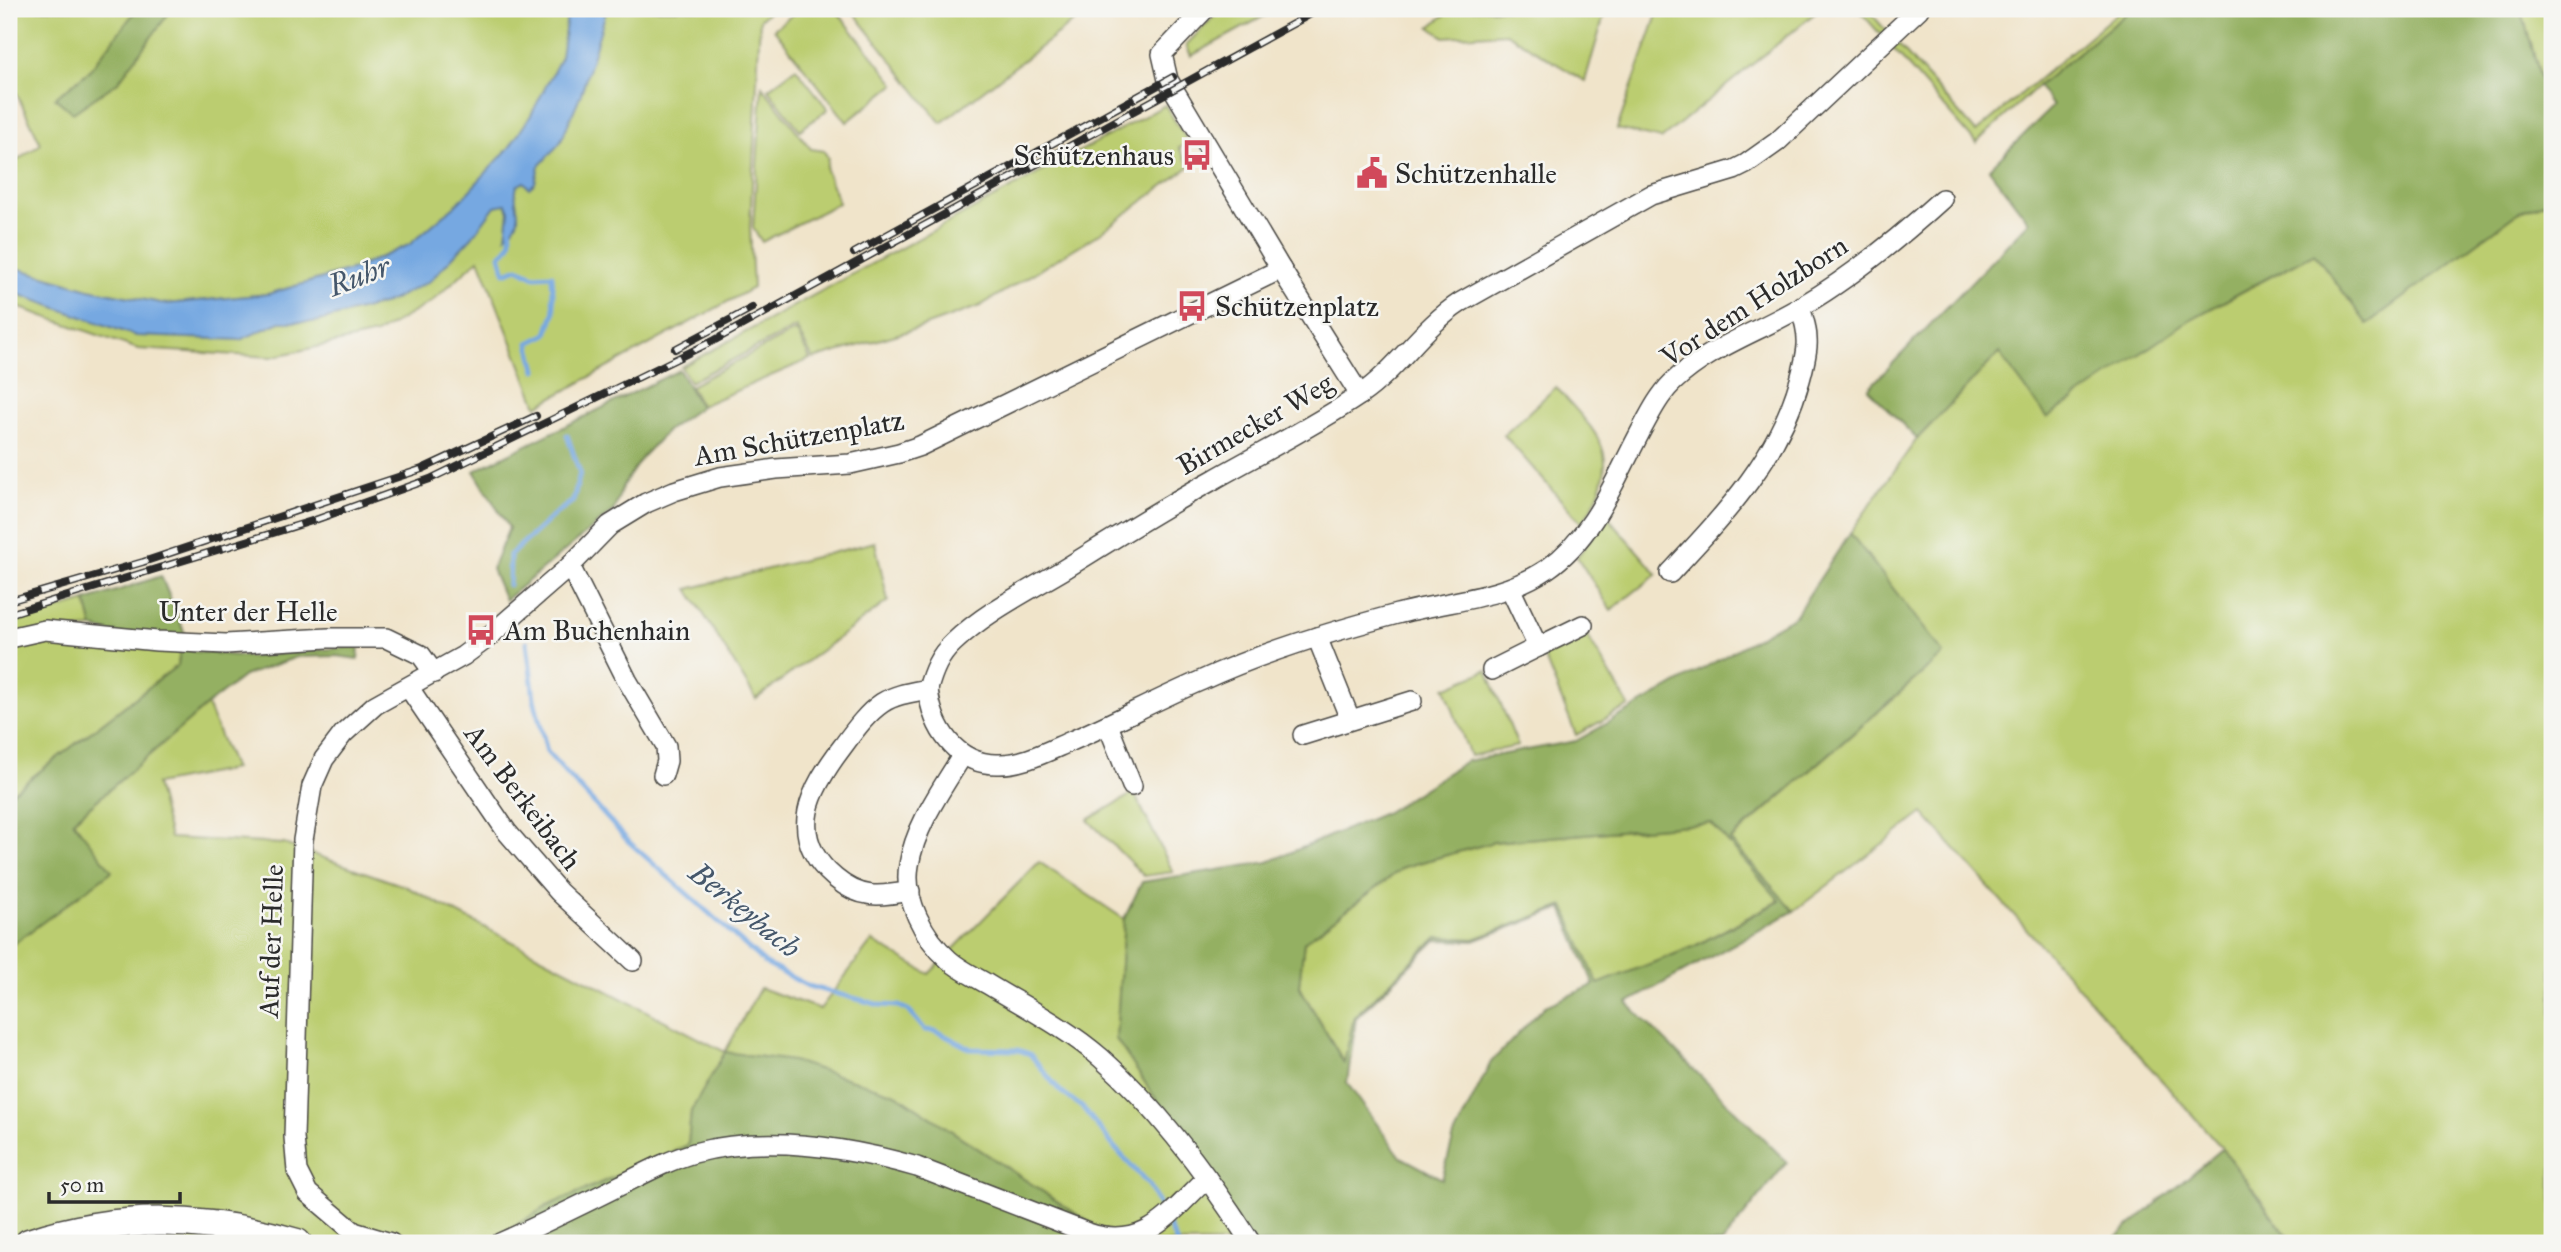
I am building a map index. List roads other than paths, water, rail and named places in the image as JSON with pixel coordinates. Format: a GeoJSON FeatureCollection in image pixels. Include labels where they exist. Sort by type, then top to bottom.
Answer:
{"type":"FeatureCollection","features":[{"type":"Feature","properties":{"kind":"street"},"geometry":{"type":"LineString","coordinates":[[1205,9],[1162,54],[1168,80],[1360,395]]}},
{"type":"Feature","properties":{"kind":"street","name":"Birmecker Weg"},"geometry":{"type":"LineString","coordinates":[[928,689],[933,670],[940,658],[968,629],[1177,501],[1331,415],[1387,373],[1439,317],[1483,288],[1651,195],[1734,170],[1766,151],[1919,9]]}},
{"type":"Feature","properties":{"kind":"street","name":"Vor dem Holzborn"},"geometry":{"type":"LineString","coordinates":[[962,756],[987,764],[1010,763],[1044,753],[1248,660],[1398,613],[1510,588],[1531,579],[1571,550],[1599,513],[1655,406],[1674,382],[1733,341],[1800,308],[1864,265],[1942,199]]}},
{"type":"Feature","properties":{"kind":"street","name":"Am Schützenplatz"},"geometry":{"type":"LineString","coordinates":[[434,673],[486,639],[570,566],[610,526],[646,503],[720,477],[869,460],[920,446],[1281,269]]}},
{"type":"Feature","properties":{"kind":"street"},"geometry":{"type":"LineString","coordinates":[[1670,573],[1730,508],[1752,479],[1780,433],[1790,412],[1807,352],[1809,337],[1800,308]]}},
{"type":"Feature","properties":{"kind":"street"},"geometry":{"type":"LineString","coordinates":[[570,566],[627,680],[666,746],[667,761],[663,775]]}},
{"type":"Feature","properties":{"kind":"street"},"geometry":{"type":"LineString","coordinates":[[1510,588],[1538,647]]}},
{"type":"Feature","properties":{"kind":"street"},"geometry":{"type":"LineString","coordinates":[[1492,670],[1583,625]]}},
{"type":"Feature","properties":{"kind":"street","name":"Unter der Helle"},"geometry":{"type":"LineString","coordinates":[[9,638],[45,629],[226,645],[328,638],[386,638],[421,655],[434,673]]}},
{"type":"Feature","properties":{"kind":"street"},"geometry":{"type":"LineString","coordinates":[[1317,637],[1350,719]]}},
{"type":"Feature","properties":{"kind":"street","name":"Auf der Helle"},"geometry":{"type":"LineString","coordinates":[[350,1237],[308,1193],[299,1179],[295,1164],[303,839],[312,786],[324,759],[343,734],[375,705],[434,673]]}},
{"type":"Feature","properties":{"kind":"street","name":"Am Berkeibach"},"geometry":{"type":"LineString","coordinates":[[409,688],[507,832],[559,892],[633,961]]}},
{"type":"Feature","properties":{"kind":"street"},"geometry":{"type":"LineString","coordinates":[[909,891],[884,897],[873,896],[855,891],[838,881],[821,865],[811,847],[807,823],[813,790],[826,768],[869,715],[890,698],[928,689],[932,713],[940,730],[962,756],[916,840],[909,866],[909,891],[928,936],[951,962],[1058,1028],[1100,1058],[1139,1096],[1207,1178],[1251,1243]]}},
{"type":"Feature","properties":{"kind":"street"},"geometry":{"type":"LineString","coordinates":[[1303,735],[1412,701]]}},
{"type":"Feature","properties":{"kind":"street"},"geometry":{"type":"LineString","coordinates":[[1108,725],[1132,786]]}},
{"type":"Feature","properties":{"kind":"street"},"geometry":{"type":"LineString","coordinates":[[500,1243],[665,1164],[694,1153],[732,1147],[788,1145],[893,1160],[1110,1239],[1130,1238],[1154,1227],[1207,1178]]}},
{"type":"Feature","properties":{"kind":"street"},"geometry":{"type":"LineString","coordinates":[[29,1243],[76,1230],[163,1220],[224,1225],[297,1243]]}},
{"type":"Feature","properties":{"kind":"street"},"geometry":{"type":"LineString","coordinates":[[350,1237],[391,1243]]}},
{"type":"Feature","properties":{"kind":"water","name":"Ruhr"},"geometry":{"type":"Polygon","coordinates":[[[568,9],[606,9],[606,12],[581,94],[560,143],[539,166],[535,183],[529,188],[524,182],[517,186],[518,217],[513,229],[506,236],[509,211],[506,204],[495,206],[472,237],[430,281],[386,303],[315,322],[280,322],[240,340],[136,336],[9,291],[9,266],[89,289],[166,304],[268,294],[354,269],[409,245],[459,202],[509,148],[531,115],[561,57],[568,9]]]}},
{"type":"Feature","properties":{"kind":"waterway","name":"Berkeybach"},"geometry":{"type":"LineString","coordinates":[[510,227],[510,243],[500,255],[505,273],[518,268],[533,276],[552,275],[554,313],[547,334],[529,343],[536,370]]}},
{"type":"Feature","properties":{"kind":"waterway","name":"Berkeybach"},"geometry":{"type":"LineString","coordinates":[[509,585],[510,555],[573,501],[580,473],[567,435]]}},
{"type":"Feature","properties":{"kind":"waterway","name":"Berkeybach"},"geometry":{"type":"LineString","coordinates":[[527,642],[534,699],[547,752],[629,842],[766,964],[808,986],[880,1005],[899,1006],[908,1010],[925,1030],[936,1031],[971,1049],[1018,1050],[1030,1054],[1059,1090],[1083,1108],[1149,1185],[1177,1243]]}},
{"type":"Feature","properties":{"kind":"railway"},"geometry":{"type":"LineString","coordinates":[[9,614],[315,520],[430,479],[715,340],[1320,9]]}},
{"type":"Feature","properties":{"kind":"railway"},"geometry":{"type":"LineString","coordinates":[[854,253],[1173,77]]}},
{"type":"Feature","properties":{"kind":"railway"},"geometry":{"type":"LineString","coordinates":[[675,349],[752,308]]}},
{"type":"Feature","properties":{"kind":"railway"},"geometry":{"type":"LineString","coordinates":[[9,601],[143,562],[422,469],[536,416]]}},
{"type":"Feature","properties":{"kind":"place","name":"Schützenhaus"},"geometry":{"type":"Point","coordinates":[1197,155]}},
{"type":"Feature","properties":{"kind":"place","name":"Schützenhalle"},"geometry":{"type":"Point","coordinates":[1372,173]}},
{"type":"Feature","properties":{"kind":"place","name":"Schützenplatz"},"geometry":{"type":"Point","coordinates":[1192,306]}},
{"type":"Feature","properties":{"kind":"place","name":"Am Buchenhain"},"geometry":{"type":"Point","coordinates":[481,630]}}]}
